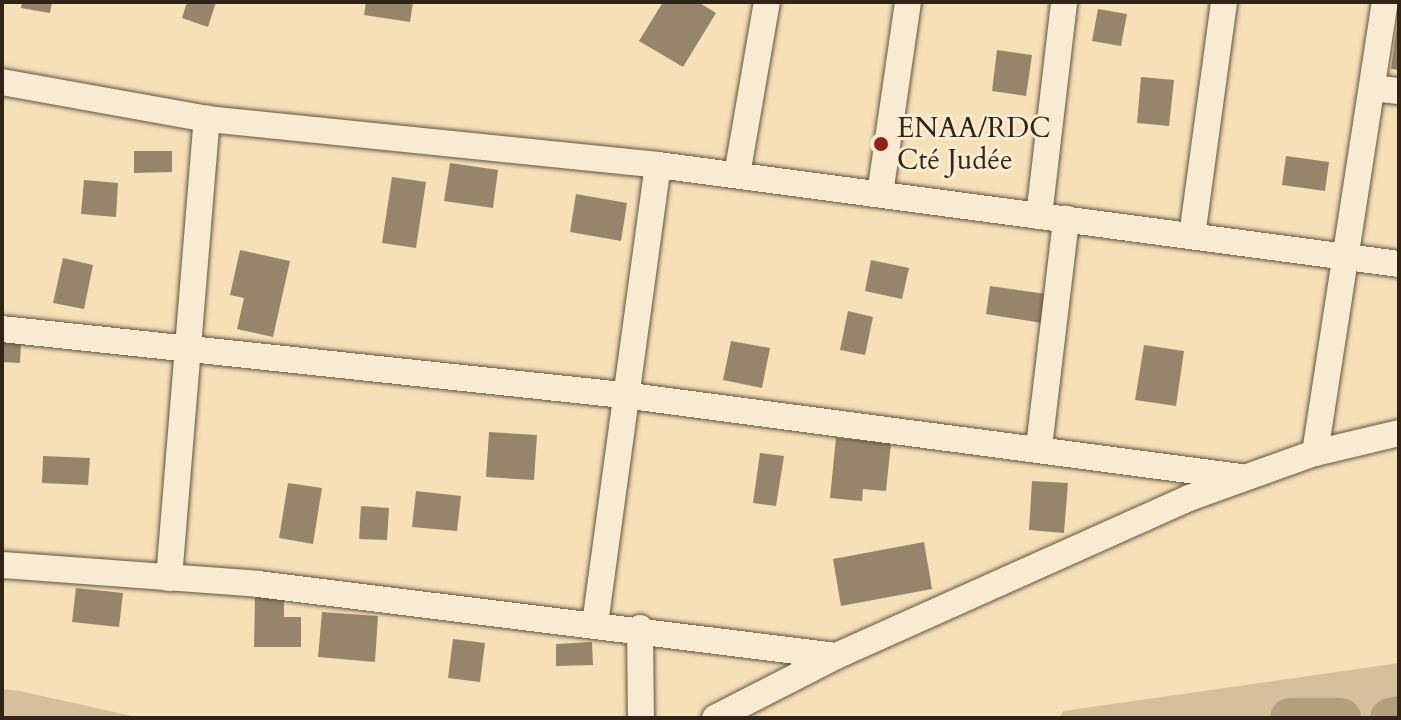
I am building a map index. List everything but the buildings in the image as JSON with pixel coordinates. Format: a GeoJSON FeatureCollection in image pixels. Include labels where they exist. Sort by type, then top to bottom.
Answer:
{"type":"FeatureCollection","features":[{"type":"Feature","properties":{"kind":"street"},"geometry":{"type":"LineString","coordinates":[[737,175],[767,2]]}},
{"type":"Feature","properties":{"kind":"street"},"geometry":{"type":"LineString","coordinates":[[880,194],[908,2]]}},
{"type":"Feature","properties":{"kind":"street"},"geometry":{"type":"LineString","coordinates":[[1039,216],[1064,2]]}},
{"type":"Feature","properties":{"kind":"street"},"geometry":{"type":"LineString","coordinates":[[1192,236],[1224,2]]}},
{"type":"Feature","properties":{"kind":"street"},"geometry":{"type":"LineString","coordinates":[[1315,453],[1385,2]]}},
{"type":"Feature","properties":{"kind":"street"},"geometry":{"type":"LineString","coordinates":[[2,82],[207,119],[658,165],[1399,264]]}},
{"type":"Feature","properties":{"kind":"street"},"geometry":{"type":"LineString","coordinates":[[1373,88],[1399,91]]}},
{"type":"Feature","properties":{"kind":"street"},"geometry":{"type":"LineString","coordinates":[[169,578],[207,119]]}},
{"type":"Feature","properties":{"kind":"street"},"geometry":{"type":"LineString","coordinates":[[595,624],[623,395],[658,165]]}},
{"type":"Feature","properties":{"kind":"street"},"geometry":{"type":"LineString","coordinates":[[1039,447],[1066,219]]}},
{"type":"Feature","properties":{"kind":"street"},"geometry":{"type":"LineString","coordinates":[[2,329],[186,352],[623,395],[1039,447],[1241,477]]}},
{"type":"Feature","properties":{"kind":"street"},"geometry":{"type":"LineString","coordinates":[[715,718],[836,656],[1241,477],[1315,453],[1399,433]]}},
{"type":"Feature","properties":{"kind":"street"},"geometry":{"type":"LineString","coordinates":[[2,565],[169,578],[640,628],[836,656]]}},
{"type":"Feature","properties":{"kind":"street"},"geometry":{"type":"LineString","coordinates":[[640,628],[641,718]]}},
{"type":"Feature","properties":{"kind":"shaded area"},"geometry":{"type":"Polygon","coordinates":[[[1399,663],[1399,718],[1060,718],[1063,711],[1399,663]]]}},
{"type":"Feature","properties":{"kind":"shaded area"},"geometry":{"type":"Polygon","coordinates":[[[2,689],[20,691],[141,718],[2,718],[2,689]]]}},
{"type":"Feature","properties":{"kind":"waterway"},"geometry":{"type":"LineString","coordinates":[[1390,718],[1399,716]]}},
{"type":"Feature","properties":{"kind":"waterway"},"geometry":{"type":"LineString","coordinates":[[1290,718],[1341,718]]}},
{"type":"Feature","properties":{"kind":"place","name":"ENAA/RDC Cté Judée"},"geometry":{"type":"Point","coordinates":[881,144]}}]}
